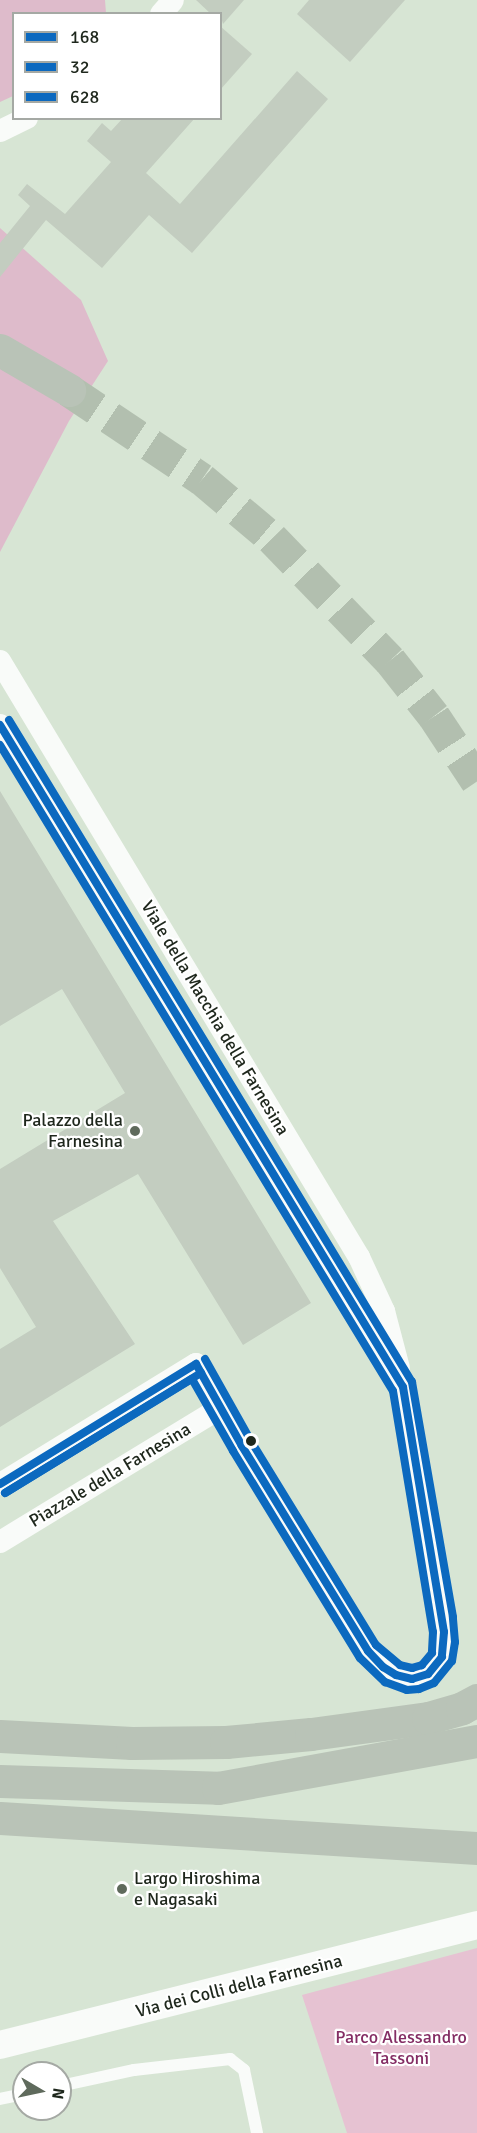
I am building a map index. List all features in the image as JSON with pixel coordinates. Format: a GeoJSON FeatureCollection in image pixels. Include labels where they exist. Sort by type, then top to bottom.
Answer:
{"type":"FeatureCollection","features":[{"type":"Feature","properties":{"kind":"highway"},"geometry":{"type":"LineString","coordinates":[[0,350],[69,390]]}},
{"type":"Feature","properties":{"kind":"highway"},"geometry":{"type":"LineString","coordinates":[[0,1736],[132,1743],[226,1742],[331,1732],[428,1718],[462,1708],[477,1700]]}},
{"type":"Feature","properties":{"kind":"highway"},"geometry":{"type":"LineString","coordinates":[[0,1781],[218,1788],[477,1741]]}},
{"type":"Feature","properties":{"kind":"highway"},"geometry":{"type":"LineString","coordinates":[[0,1818],[477,1848]]}},
{"type":"Feature","properties":{"kind":"street"},"geometry":{"type":"LineString","coordinates":[[163,12],[173,0]]}},
{"type":"Feature","properties":{"kind":"street"},"geometry":{"type":"LineString","coordinates":[[0,131],[23,120]]}},
{"type":"Feature","properties":{"kind":"street"},"geometry":{"type":"LineString","coordinates":[[0,663],[27,768]]}},
{"type":"Feature","properties":{"kind":"street","name":"Viale della Macchia della Farnesina"},"geometry":{"type":"LineString","coordinates":[[0,663],[359,1257],[388,1323],[403,1387],[442,1619],[444,1648],[440,1662],[423,1677],[412,1679],[391,1673],[368,1651],[220,1408],[196,1364],[0,1484]]}},
{"type":"Feature","properties":{"kind":"street","name":"Viale della Macchia della Farnesina"},"geometry":{"type":"LineString","coordinates":[[0,724],[403,1387]]}},
{"type":"Feature","properties":{"kind":"street","name":"Piazzale della Farnesina"},"geometry":{"type":"LineString","coordinates":[[0,1542],[220,1408]]}},
{"type":"Feature","properties":{"kind":"street","name":"Via dei Colli della Farnesina"},"geometry":{"type":"LineString","coordinates":[[0,2045],[477,1925]]}},
{"type":"Feature","properties":{"kind":"lane"},"geometry":{"type":"LineString","coordinates":[[72,2083],[134,2070],[230,2059],[244,2070],[257,2133]]}},
{"type":"Feature","properties":{"kind":"green space","name":"Parco Alessandro Tassoni"},"geometry":{"type":"Polygon","coordinates":[[[477,1948],[477,2133],[347,2133],[302,1995],[477,1948]]]}},
{"type":"Feature","properties":{"kind":"shaded area"},"geometry":{"type":"Polygon","coordinates":[[[0,0],[105,0],[106,12],[12,12],[12,96],[0,102],[0,0]]]}},
{"type":"Feature","properties":{"kind":"shaded area"},"geometry":{"type":"Polygon","coordinates":[[[0,228],[81,300],[108,361],[69,421],[0,552],[0,228]]]}},
{"type":"Feature","properties":{"kind":"building"},"geometry":{"type":"Polygon","coordinates":[[[196,0],[244,0],[223,24],[222,12],[209,12],[196,0]]]}},
{"type":"Feature","properties":{"kind":"building"},"geometry":{"type":"Polygon","coordinates":[[[309,0],[405,0],[350,62],[297,14],[309,0]]]}},
{"type":"Feature","properties":{"kind":"building"},"geometry":{"type":"Polygon","coordinates":[[[222,28],[252,54],[222,88],[222,28]]]}},
{"type":"Feature","properties":{"kind":"building"},"geometry":{"type":"Polygon","coordinates":[[[297,71],[328,99],[192,253],[149,215],[102,268],[46,220],[0,277],[0,243],[30,206],[18,195],[27,184],[65,214],[111,162],[87,141],[102,123],[111,131],[121,120],[193,120],[146,173],[180,204],[297,71]]]}},
{"type":"Feature","properties":{"kind":"building","name":"Palazzo della Farnesina"},"geometry":{"type":"Polygon","coordinates":[[[0,791],[311,1303],[243,1345],[138,1174],[53,1221],[135,1344],[0,1427],[0,1349],[36,1327],[0,1268],[0,1169],[125,1093],[62,989],[0,1026],[0,791]]]}},
{"type":"Feature","properties":{"kind":"tunnel"},"geometry":{"type":"LineString","coordinates":[[69,390],[202,479],[272,538],[390,660],[434,716],[477,781]]}},
{"type":"Feature","properties":{"kind":"transit line","name":"628"},"geometry":{"type":"LineString","coordinates":[[5,1493],[192,1379],[233,1451],[360,1658],[385,1682],[407,1690],[419,1689],[434,1683],[452,1661],[455,1642],[453,1617],[412,1382],[9,720]]}},
{"type":"Feature","properties":{"kind":"transit line","name":"168"},"geometry":{"type":"LineString","coordinates":[[0,725],[403,1387],[444,1632],[442,1657],[428,1674],[412,1679],[396,1675],[383,1667],[368,1651],[242,1446],[196,1364]]}},
{"type":"Feature","properties":{"kind":"transit line","name":"32"},"geometry":{"type":"LineString","coordinates":[[0,745],[393,1391],[433,1632],[432,1653],[422,1665],[412,1668],[400,1665],[376,1645],[251,1441],[205,1359]]}},
{"type":"Feature","properties":{"kind":"transit line","name":"168"},"geometry":{"type":"LineString","coordinates":[[0,1484],[196,1364]]}},
{"type":"Feature","properties":{"kind":"transit line","name":"32"},"geometry":{"type":"LineString","coordinates":[[5,1493],[201,1373]]}},
{"type":"Feature","properties":{"kind":"place","name":"Palazzo della Farnesina"},"geometry":{"type":"Point","coordinates":[135,1131]}},
{"type":"Feature","properties":{"kind":"place","name":"Largo Hiroshima e Nagasaki"},"geometry":{"type":"Point","coordinates":[122,1889]}}]}
